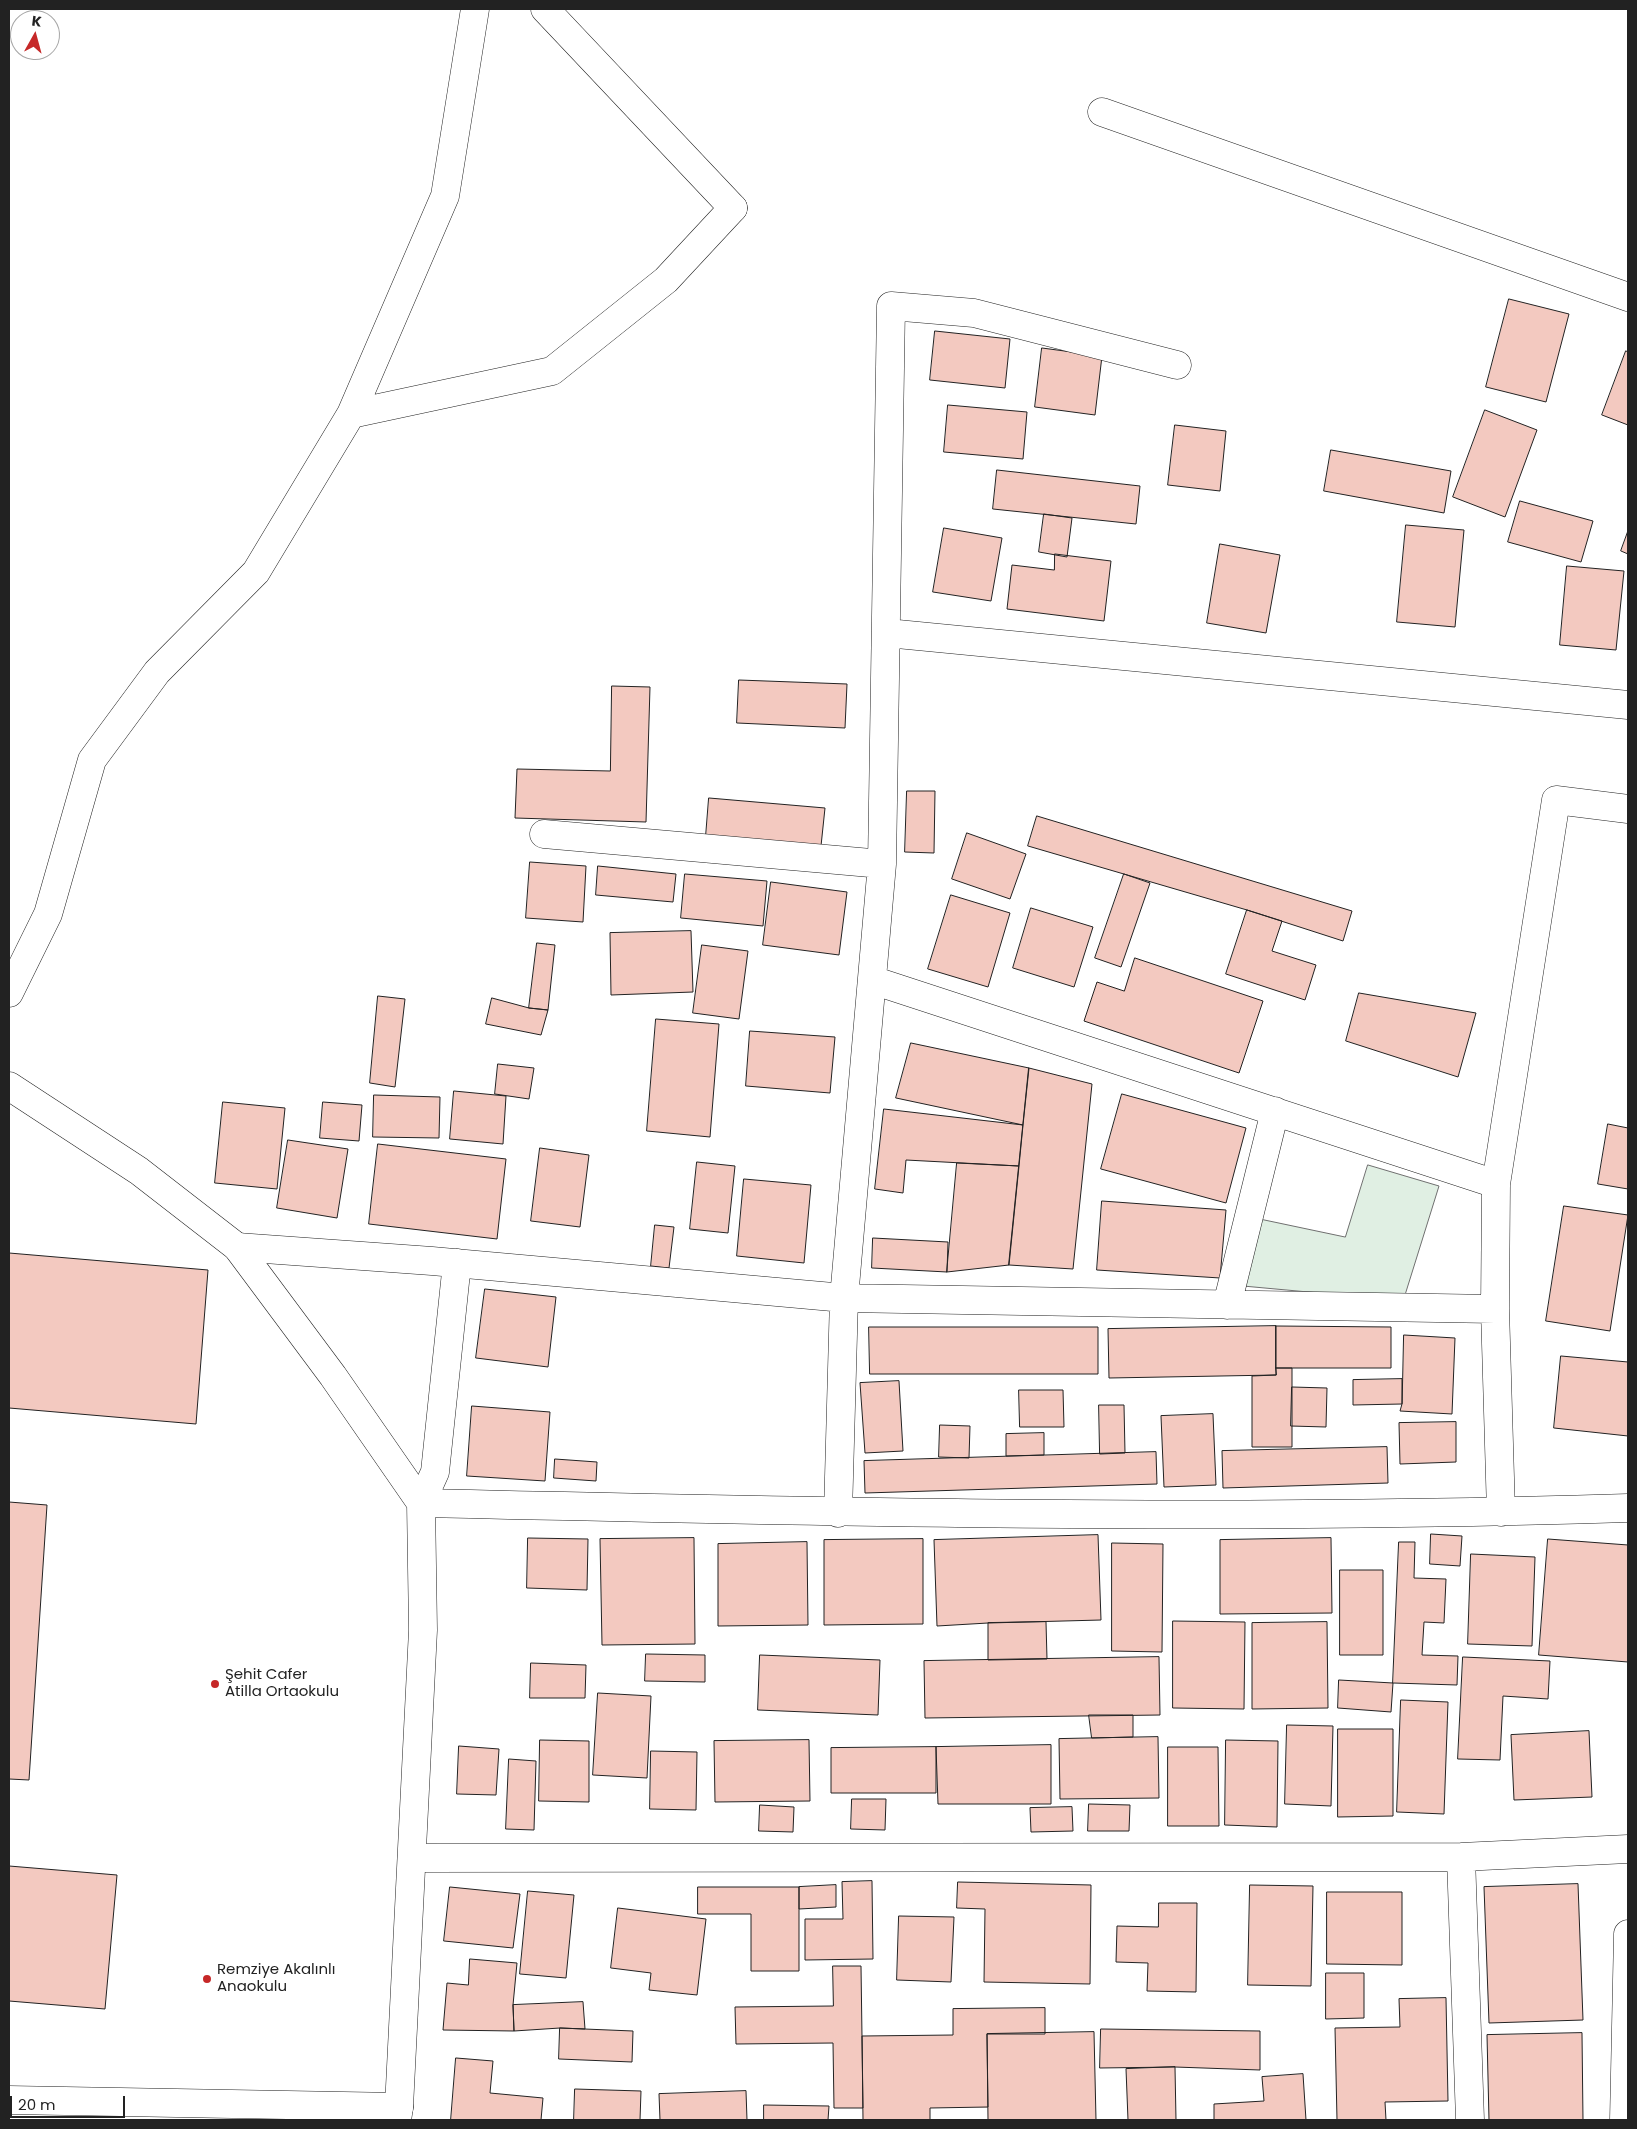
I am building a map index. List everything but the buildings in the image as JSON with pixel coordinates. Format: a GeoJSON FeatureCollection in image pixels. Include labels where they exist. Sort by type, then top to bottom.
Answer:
{"type":"FeatureCollection","features":[{"type":"Feature","properties":{"kind":"street"},"geometry":{"type":"LineString","coordinates":[[9,993],[48,914],[92,760],[157,672],[256,572],[351,414],[445,196],[475,9]]}},
{"type":"Feature","properties":{"kind":"street"},"geometry":{"type":"LineString","coordinates":[[351,414],[552,371],[666,280],[733,208],[545,9]]}},
{"type":"Feature","properties":{"kind":"street"},"geometry":{"type":"LineString","coordinates":[[1102,112],[1628,297]]}},
{"type":"Feature","properties":{"kind":"street"},"geometry":{"type":"LineString","coordinates":[[838,1513],[844,1298],[882,864],[891,306],[974,313],[1177,365]]}},
{"type":"Feature","properties":{"kind":"street"},"geometry":{"type":"LineString","coordinates":[[887,633],[1628,705]]}},
{"type":"Feature","properties":{"kind":"street"},"geometry":{"type":"LineString","coordinates":[[1501,1512],[1495,1309],[1496,1184],[1556,800],[1628,809]]}},
{"type":"Feature","properties":{"kind":"street"},"geometry":{"type":"LineString","coordinates":[[544,834],[882,864]]}},
{"type":"Feature","properties":{"kind":"street"},"geometry":{"type":"LineString","coordinates":[[872,980],[1496,1184]]}},
{"type":"Feature","properties":{"kind":"street"},"geometry":{"type":"LineString","coordinates":[[9,1086],[139,1171],[237,1247],[333,1376],[421,1503]]}},
{"type":"Feature","properties":{"kind":"street"},"geometry":{"type":"LineString","coordinates":[[1227,1305],[1275,1111]]}},
{"type":"Feature","properties":{"kind":"street"},"geometry":{"type":"LineString","coordinates":[[237,1247],[457,1263],[844,1298],[1495,1309]]}},
{"type":"Feature","properties":{"kind":"street"},"geometry":{"type":"LineString","coordinates":[[22,2107],[398,2114],[423,1630],[421,1503],[435,1472],[457,1263]]}},
{"type":"Feature","properties":{"kind":"street"},"geometry":{"type":"LineString","coordinates":[[421,1503],[838,1513],[1170,1515],[1501,1512],[1628,1508]]}},
{"type":"Feature","properties":{"kind":"street"},"geometry":{"type":"LineString","coordinates":[[412,1858],[1461,1857],[1628,1849]]}},
{"type":"Feature","properties":{"kind":"street"},"geometry":{"type":"LineString","coordinates":[[1461,1857],[1470,2120]]}},
{"type":"Feature","properties":{"kind":"street"},"geometry":{"type":"LineString","coordinates":[[1624,2120],[1628,1934]]}},
{"type":"Feature","properties":{"kind":"green space"},"geometry":{"type":"Polygon","coordinates":[[[1368,1165],[1439,1186],[1405,1295],[1330,1294],[1243,1286],[1255,1218],[1345,1237],[1368,1165]]]}},
{"type":"Feature","properties":{"kind":"place","name":"Şehit Cafer Atilla Ortaokulu"},"geometry":{"type":"Point","coordinates":[215,1684]}},
{"type":"Feature","properties":{"kind":"place","name":"Remziye Akalınlı Anaokulu"},"geometry":{"type":"Point","coordinates":[207,1979]}}]}
